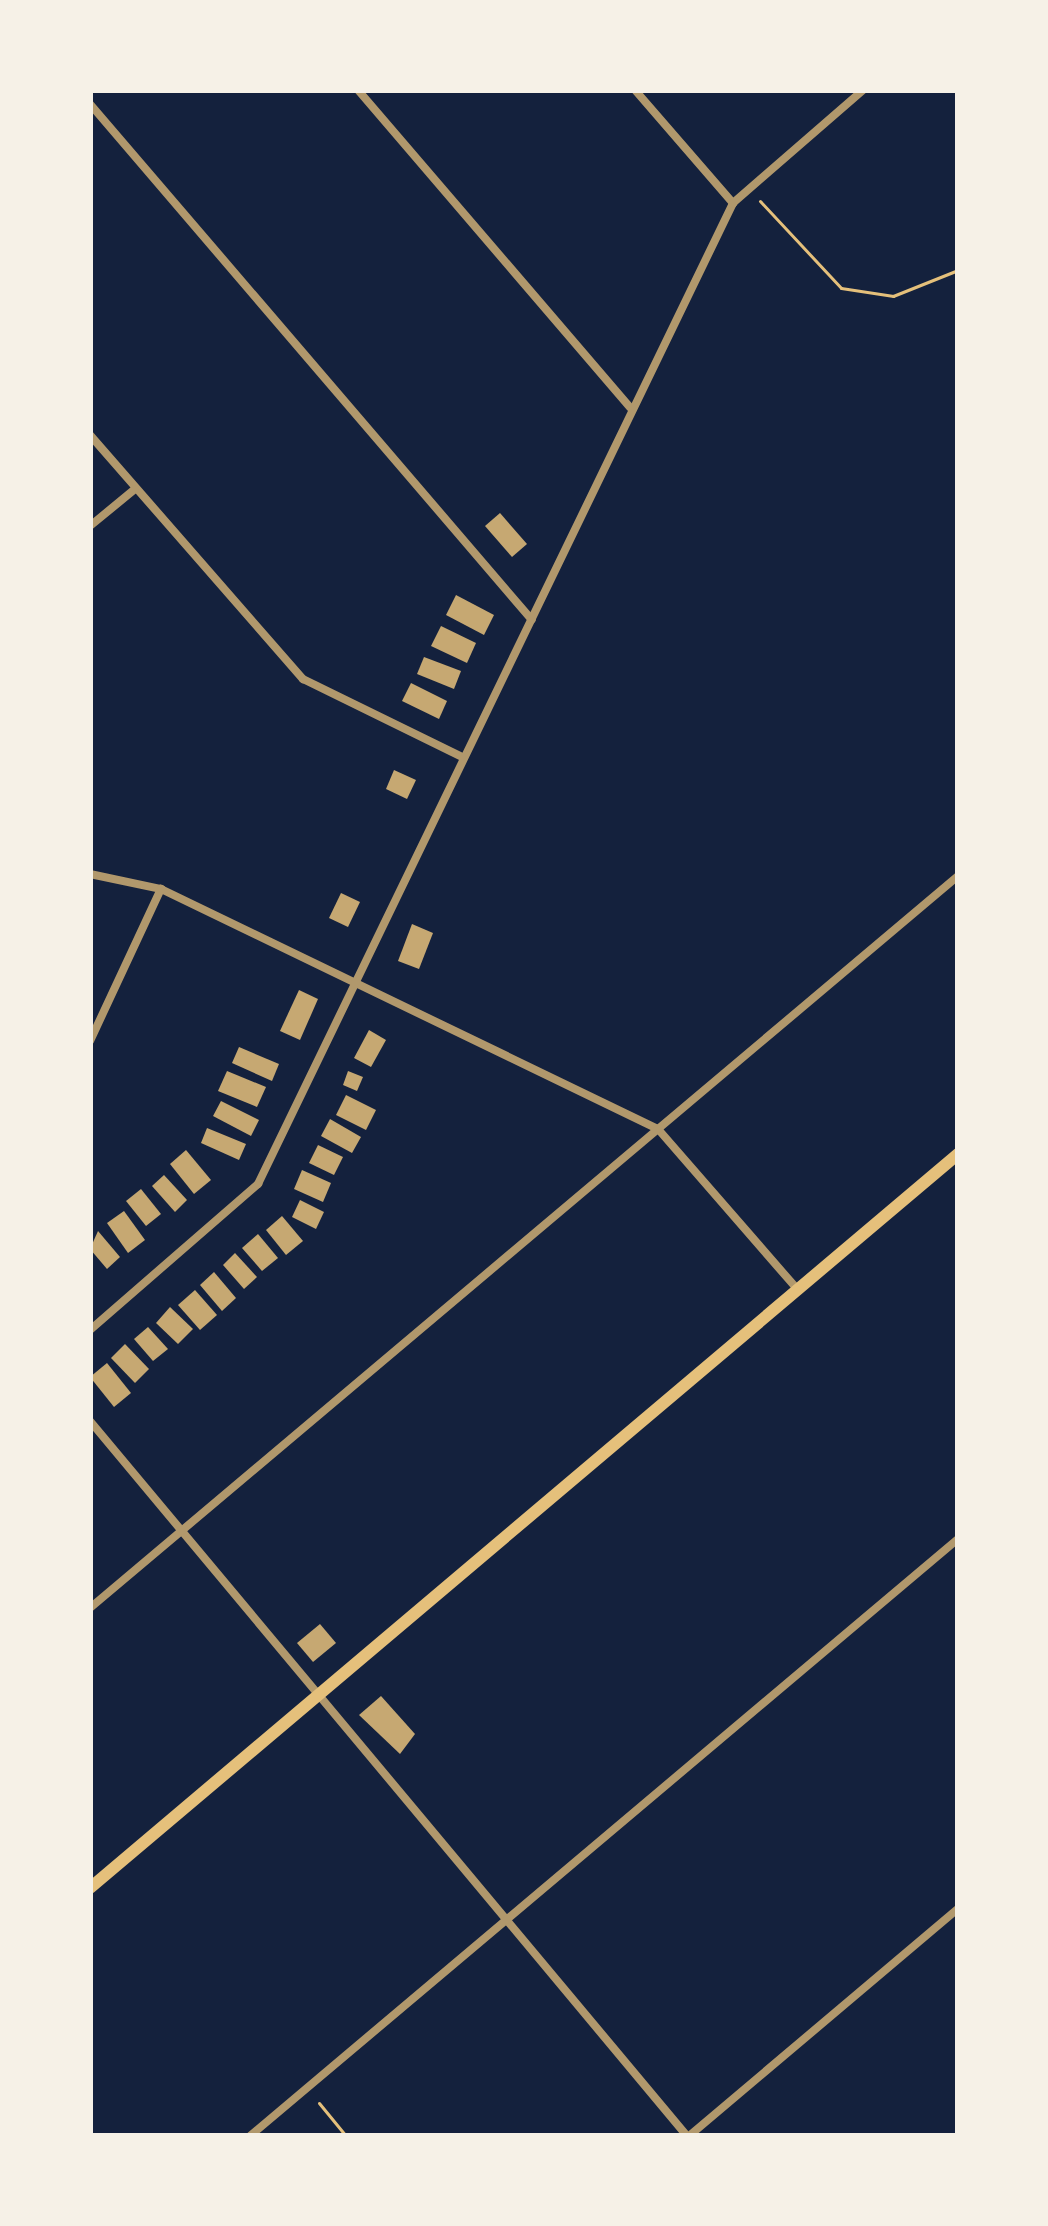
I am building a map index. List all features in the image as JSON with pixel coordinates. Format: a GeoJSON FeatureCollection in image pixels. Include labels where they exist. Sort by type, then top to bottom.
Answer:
{"type":"FeatureCollection","features":[{"type":"Feature","properties":{"kind":"main road"},"geometry":{"type":"LineString","coordinates":[[90,1888],[958,1154]]}},
{"type":"Feature","properties":{"kind":"street"},"geometry":{"type":"LineString","coordinates":[[358,90],[630,407]]}},
{"type":"Feature","properties":{"kind":"street"},"geometry":{"type":"LineString","coordinates":[[635,90],[733,203]]}},
{"type":"Feature","properties":{"kind":"street"},"geometry":{"type":"LineString","coordinates":[[90,1330],[258,1184],[630,407],[733,203],[863,90]]}},
{"type":"Feature","properties":{"kind":"street"},"geometry":{"type":"LineString","coordinates":[[90,104],[532,620]]}},
{"type":"Feature","properties":{"kind":"street"},"geometry":{"type":"LineString","coordinates":[[90,435],[303,679],[462,757]]}},
{"type":"Feature","properties":{"kind":"street"},"geometry":{"type":"LineString","coordinates":[[90,526],[136,488]]}},
{"type":"Feature","properties":{"kind":"street"},"geometry":{"type":"LineString","coordinates":[[90,874],[161,889],[658,1129],[797,1289]]}},
{"type":"Feature","properties":{"kind":"street"},"geometry":{"type":"LineString","coordinates":[[90,1609],[958,876]]}},
{"type":"Feature","properties":{"kind":"street"},"geometry":{"type":"LineString","coordinates":[[90,1041],[161,889]]}},
{"type":"Feature","properties":{"kind":"street"},"geometry":{"type":"LineString","coordinates":[[90,1421],[322,1691],[688,2136],[958,1909]]}},
{"type":"Feature","properties":{"kind":"street"},"geometry":{"type":"LineString","coordinates":[[250,2136],[958,1539]]}},
{"type":"Feature","properties":{"kind":"path"},"geometry":{"type":"LineString","coordinates":[[760,202],[842,288],[893,296],[954,279],[958,270]]}},
{"type":"Feature","properties":{"kind":"path"},"geometry":{"type":"LineString","coordinates":[[319,2103],[346,2136]]}},
{"type":"Feature","properties":{"kind":"building"},"geometry":{"type":"Polygon","coordinates":[[[500,513],[527,544],[512,557],[485,526],[500,513]]]}},
{"type":"Feature","properties":{"kind":"building"},"geometry":{"type":"Polygon","coordinates":[[[456,595],[494,615],[484,635],[446,615],[456,595]]]}},
{"type":"Feature","properties":{"kind":"building"},"geometry":{"type":"Polygon","coordinates":[[[441,626],[476,643],[467,663],[431,646],[441,626]]]}},
{"type":"Feature","properties":{"kind":"building"},"geometry":{"type":"Polygon","coordinates":[[[424,657],[461,671],[454,689],[417,674],[424,657]]]}},
{"type":"Feature","properties":{"kind":"building"},"geometry":{"type":"Polygon","coordinates":[[[411,683],[447,701],[439,719],[402,701],[411,683]]]}},
{"type":"Feature","properties":{"kind":"building"},"geometry":{"type":"Polygon","coordinates":[[[394,770],[416,780],[407,799],[386,789],[394,770]]]}},
{"type":"Feature","properties":{"kind":"building"},"geometry":{"type":"Polygon","coordinates":[[[341,893],[360,902],[348,927],[329,918],[341,893]]]}},
{"type":"Feature","properties":{"kind":"building"},"geometry":{"type":"Polygon","coordinates":[[[412,924],[433,933],[419,969],[398,961],[412,924]]]}},
{"type":"Feature","properties":{"kind":"building"},"geometry":{"type":"Polygon","coordinates":[[[299,990],[318,999],[300,1040],[280,1031],[299,990]]]}},
{"type":"Feature","properties":{"kind":"building"},"geometry":{"type":"Polygon","coordinates":[[[369,1030],[386,1040],[371,1067],[354,1058],[369,1030]]]}},
{"type":"Feature","properties":{"kind":"building"},"geometry":{"type":"Polygon","coordinates":[[[239,1047],[279,1064],[272,1081],[232,1063],[239,1047]]]}},
{"type":"Feature","properties":{"kind":"building"},"geometry":{"type":"Polygon","coordinates":[[[227,1071],[266,1087],[257,1107],[218,1091],[227,1071]]]}},
{"type":"Feature","properties":{"kind":"building"},"geometry":{"type":"Polygon","coordinates":[[[348,1071],[363,1077],[357,1091],[343,1085],[348,1071]]]}},
{"type":"Feature","properties":{"kind":"building"},"geometry":{"type":"Polygon","coordinates":[[[346,1095],[376,1110],[366,1130],[336,1115],[346,1095]]]}},
{"type":"Feature","properties":{"kind":"building"},"geometry":{"type":"Polygon","coordinates":[[[221,1101],[259,1120],[251,1136],[213,1116],[221,1101]]]}},
{"type":"Feature","properties":{"kind":"building"},"geometry":{"type":"Polygon","coordinates":[[[330,1119],[361,1137],[352,1153],[321,1136],[330,1119]]]}},
{"type":"Feature","properties":{"kind":"building"},"geometry":{"type":"Polygon","coordinates":[[[207,1128],[246,1144],[239,1160],[201,1143],[207,1128]]]}},
{"type":"Feature","properties":{"kind":"building"},"geometry":{"type":"Polygon","coordinates":[[[318,1145],[343,1157],[334,1175],[309,1163],[318,1145]]]}},
{"type":"Feature","properties":{"kind":"building"},"geometry":{"type":"Polygon","coordinates":[[[186,1150],[211,1180],[194,1194],[170,1164],[186,1150]]]}},
{"type":"Feature","properties":{"kind":"building"},"geometry":{"type":"Polygon","coordinates":[[[302,1170],[331,1183],[323,1202],[294,1189],[302,1170]]]}},
{"type":"Feature","properties":{"kind":"building"},"geometry":{"type":"Polygon","coordinates":[[[164,1175],[187,1200],[175,1212],[152,1186],[164,1175]]]}},
{"type":"Feature","properties":{"kind":"building"},"geometry":{"type":"Polygon","coordinates":[[[141,1189],[161,1214],[146,1226],[126,1201],[141,1189]]]}},
{"type":"Feature","properties":{"kind":"building"},"geometry":{"type":"Polygon","coordinates":[[[300,1200],[324,1212],[316,1229],[292,1217],[300,1200]]]}},
{"type":"Feature","properties":{"kind":"building"},"geometry":{"type":"Polygon","coordinates":[[[124,1211],[145,1240],[128,1253],[107,1223],[124,1211]]]}},
{"type":"Feature","properties":{"kind":"building"},"geometry":{"type":"Polygon","coordinates":[[[282,1216],[303,1241],[286,1255],[266,1230],[282,1216]]]}},
{"type":"Feature","properties":{"kind":"building"},"geometry":{"type":"Polygon","coordinates":[[[98,1231],[120,1257],[107,1269],[90,1249],[98,1231]]]}},
{"type":"Feature","properties":{"kind":"building"},"geometry":{"type":"Polygon","coordinates":[[[258,1234],[278,1258],[262,1271],[242,1248],[258,1234]]]}},
{"type":"Feature","properties":{"kind":"building"},"geometry":{"type":"Polygon","coordinates":[[[235,1253],[257,1277],[244,1289],[223,1265],[235,1253]]]}},
{"type":"Feature","properties":{"kind":"building"},"geometry":{"type":"Polygon","coordinates":[[[214,1272],[236,1298],[222,1311],[200,1285],[214,1272]]]}},
{"type":"Feature","properties":{"kind":"building"},"geometry":{"type":"Polygon","coordinates":[[[195,1290],[217,1315],[200,1330],[178,1305],[195,1290]]]}},
{"type":"Feature","properties":{"kind":"building"},"geometry":{"type":"Polygon","coordinates":[[[170,1307],[193,1329],[178,1344],[156,1323],[170,1307]]]}},
{"type":"Feature","properties":{"kind":"building"},"geometry":{"type":"Polygon","coordinates":[[[148,1327],[168,1349],[153,1361],[134,1339],[148,1327]]]}},
{"type":"Feature","properties":{"kind":"building"},"geometry":{"type":"Polygon","coordinates":[[[125,1344],[149,1369],[135,1383],[111,1358],[125,1344]]]}},
{"type":"Feature","properties":{"kind":"building"},"geometry":{"type":"Polygon","coordinates":[[[107,1363],[131,1393],[114,1407],[90,1377],[107,1363]]]}},
{"type":"Feature","properties":{"kind":"building"},"geometry":{"type":"Polygon","coordinates":[[[320,1624],[336,1643],[313,1662],[297,1643],[320,1624]]]}},
{"type":"Feature","properties":{"kind":"building"},"geometry":{"type":"Polygon","coordinates":[[[381,1696],[415,1734],[400,1754],[359,1715],[381,1696]]]}}]}
